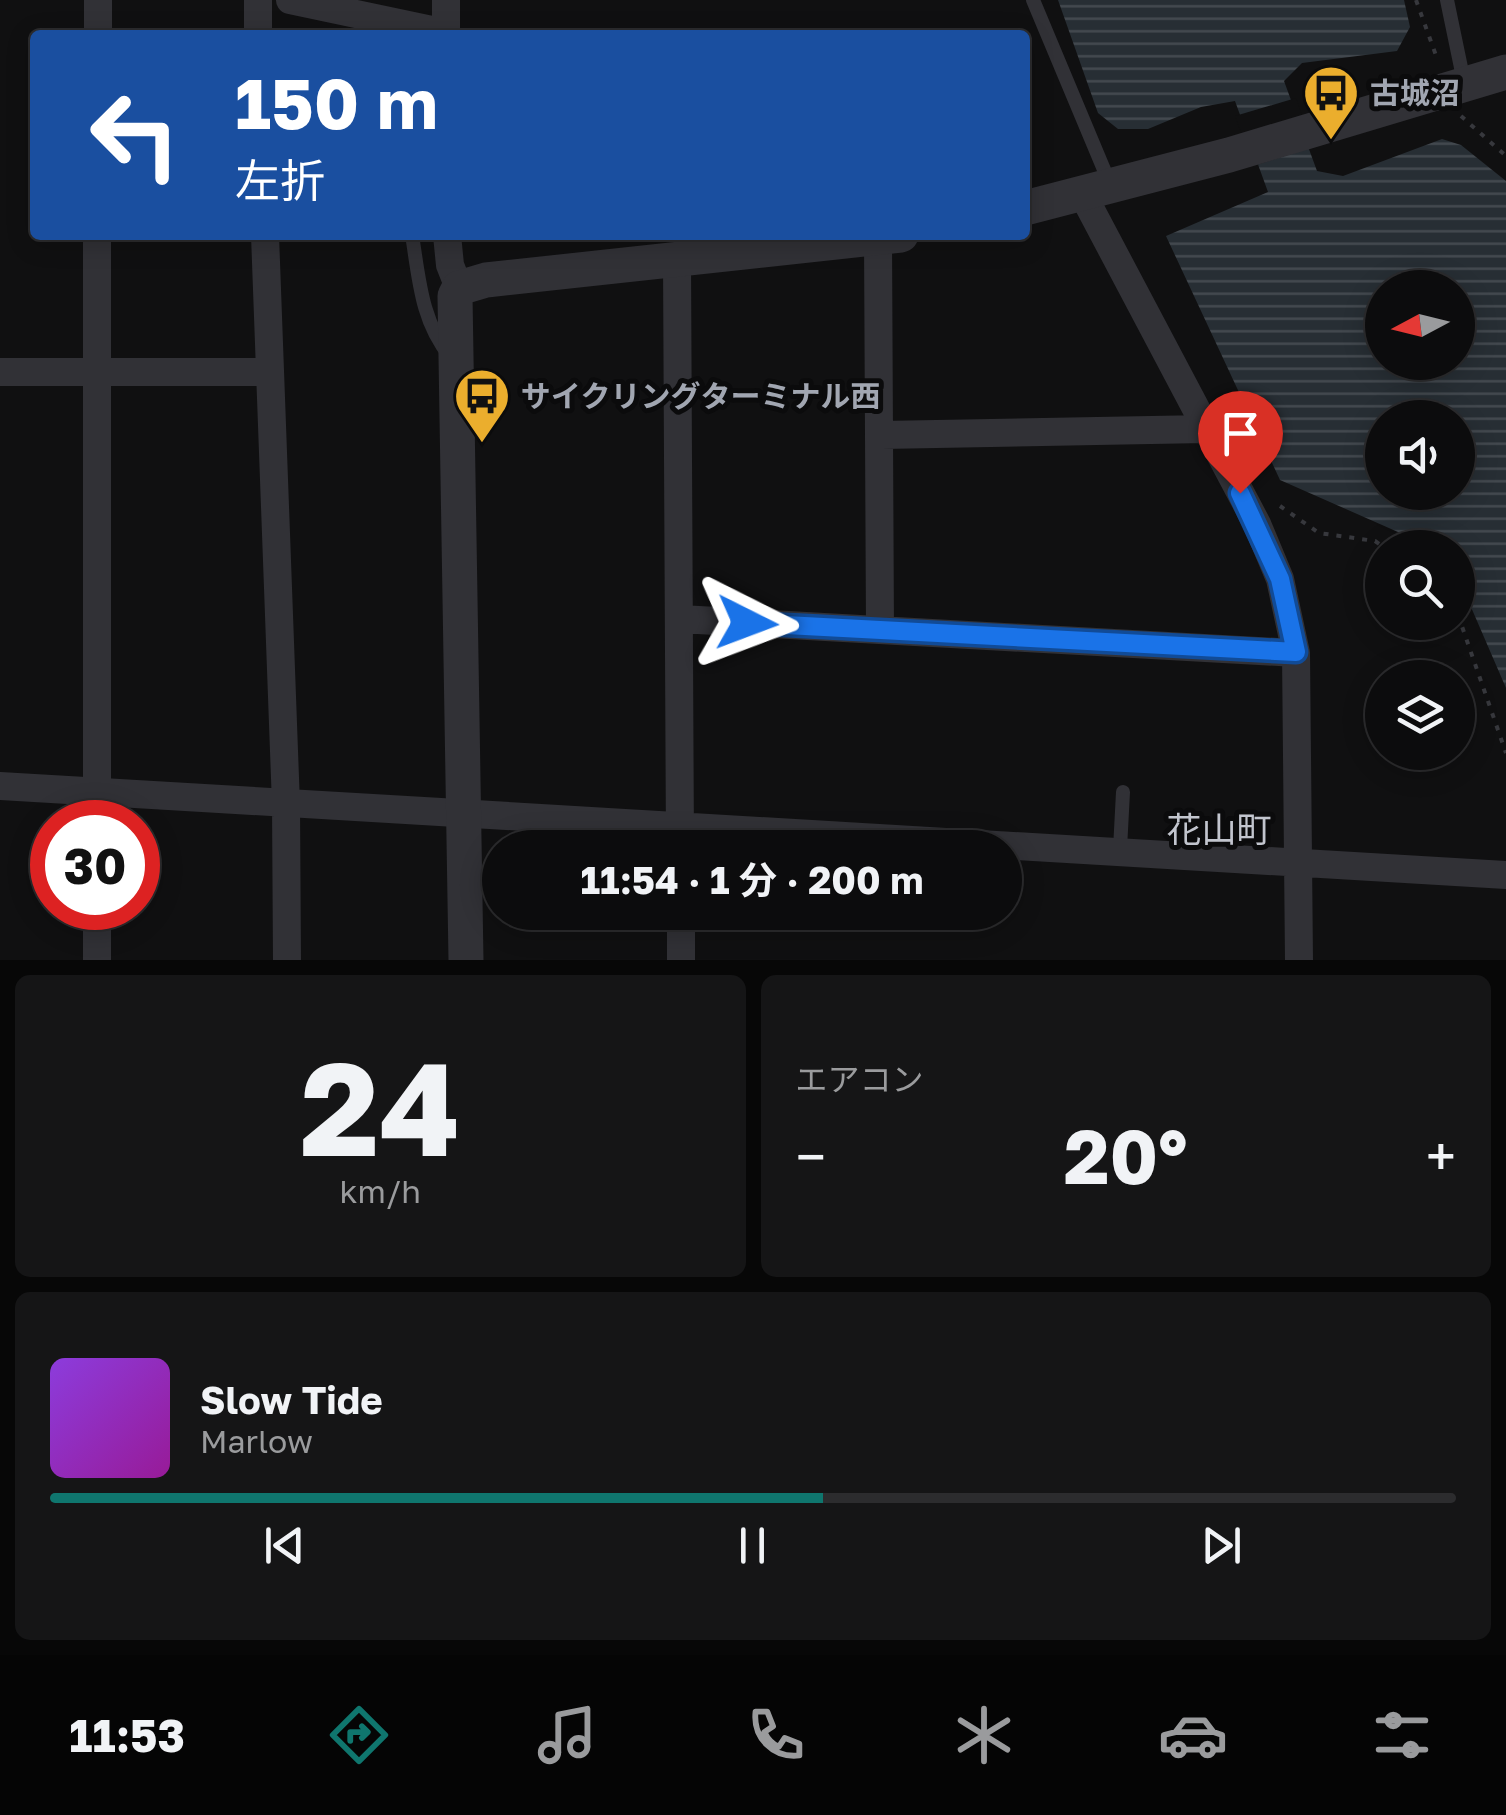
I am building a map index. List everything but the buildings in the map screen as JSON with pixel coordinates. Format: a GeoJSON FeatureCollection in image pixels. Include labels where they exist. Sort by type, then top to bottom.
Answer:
{"type":"FeatureCollection","features":[{"type":"Feature","properties":{"kind":"street"},"geometry":{"type":"LineString","coordinates":[[98,0],[98,30]]}},
{"type":"Feature","properties":{"kind":"street"},"geometry":{"type":"LineString","coordinates":[[258,0],[258,30]]}},
{"type":"Feature","properties":{"kind":"street"},"geometry":{"type":"LineString","coordinates":[[290,0],[402,30]]}},
{"type":"Feature","properties":{"kind":"street"},"geometry":{"type":"LineString","coordinates":[[446,0],[446,30]]}},
{"type":"Feature","properties":{"kind":"street"},"geometry":{"type":"LineString","coordinates":[[1030,207],[1316,130],[1492,71]]}},
{"type":"Feature","properties":{"kind":"street"},"geometry":{"type":"LineString","coordinates":[[1096,189],[1205,430],[1258,524],[1280,579],[1296,652],[1299,960]]}},
{"type":"Feature","properties":{"kind":"street"},"geometry":{"type":"LineString","coordinates":[[97,240],[97,800]]}},
{"type":"Feature","properties":{"kind":"street"},"geometry":{"type":"LineString","coordinates":[[265,240],[286,805],[287,960]]}},
{"type":"Feature","properties":{"kind":"street"},"geometry":{"type":"LineString","coordinates":[[448,240],[450,264],[459,288]]}},
{"type":"Feature","properties":{"kind":"street"},"geometry":{"type":"LineString","coordinates":[[466,960],[455,296],[459,288],[486,280],[862,240]]}},
{"type":"Feature","properties":{"kind":"street"},"geometry":{"type":"LineString","coordinates":[[880,630],[890,240]]}},
{"type":"Feature","properties":{"kind":"street"},"geometry":{"type":"LineString","coordinates":[[677,260],[680,830]]}},
{"type":"Feature","properties":{"kind":"street"},"geometry":{"type":"LineString","coordinates":[[0,372],[270,372]]}},
{"type":"Feature","properties":{"kind":"street"},"geometry":{"type":"LineString","coordinates":[[882,436],[1205,430]]}},
{"type":"Feature","properties":{"kind":"street"},"geometry":{"type":"LineString","coordinates":[[680,619],[1296,652]]}},
{"type":"Feature","properties":{"kind":"street"},"geometry":{"type":"LineString","coordinates":[[0,786],[286,805],[465,812],[626,830]]}},
{"type":"Feature","properties":{"kind":"street"},"geometry":{"type":"LineString","coordinates":[[1022,846],[1506,875]]}},
{"type":"Feature","properties":{"kind":"street"},"geometry":{"type":"LineString","coordinates":[[97,930],[97,960]]}},
{"type":"Feature","properties":{"kind":"street"},"geometry":{"type":"LineString","coordinates":[[680,930],[681,960]]}},
{"type":"Feature","properties":{"kind":"lane"},"geometry":{"type":"LineString","coordinates":[[1033,0],[1096,189]]}},
{"type":"Feature","properties":{"kind":"lane"},"geometry":{"type":"LineString","coordinates":[[1447,0],[1492,71]]}},
{"type":"Feature","properties":{"kind":"lane"},"geometry":{"type":"LineString","coordinates":[[413,240],[430,328],[458,367]]}},
{"type":"Feature","properties":{"kind":"lane"},"geometry":{"type":"LineString","coordinates":[[1120,849],[1123,792]]}},
{"type":"Feature","properties":{"kind":"path"},"geometry":{"type":"LineString","coordinates":[[1467,640],[1506,753]]}},
{"type":"Feature","properties":{"kind":"shaded area","name":"古城沼"},"geometry":{"type":"Polygon","coordinates":[[[1058,0],[1404,0],[1410,27],[1397,51],[1302,63],[1284,81],[1317,171],[1343,176],[1442,139],[1461,145],[1506,181],[1506,688],[1475,616],[1475,530],[1393,530],[1280,480],[1166,236],[1268,192],[1235,101],[1201,107],[1148,129],[1118,129],[1098,113],[1058,0]]]}},
{"type":"Feature","properties":{"kind":"pier"},"geometry":{"type":"Polygon","coordinates":[[[1296,98],[1313,147],[1253,166],[1235,116],[1296,98]]]}},
{"type":"Feature","properties":{"kind":"place","name":"古城沼"},"geometry":{"type":"Point","coordinates":[1331,142]}},
{"type":"Feature","properties":{"kind":"place","name":"サイクリングターミナル西"},"geometry":{"type":"Point","coordinates":[482,445]}},
{"type":"Feature","properties":{"kind":"district","name":"花山町"},"geometry":{"type":"Point","coordinates":[1219,829]}},
{"type":"Feature","properties":{"kind":"route"},"geometry":{"type":"LineString","coordinates":[[747,623],[1296,652],[1292,618],[1280,579],[1258,524],[1240,493]]}}]}
